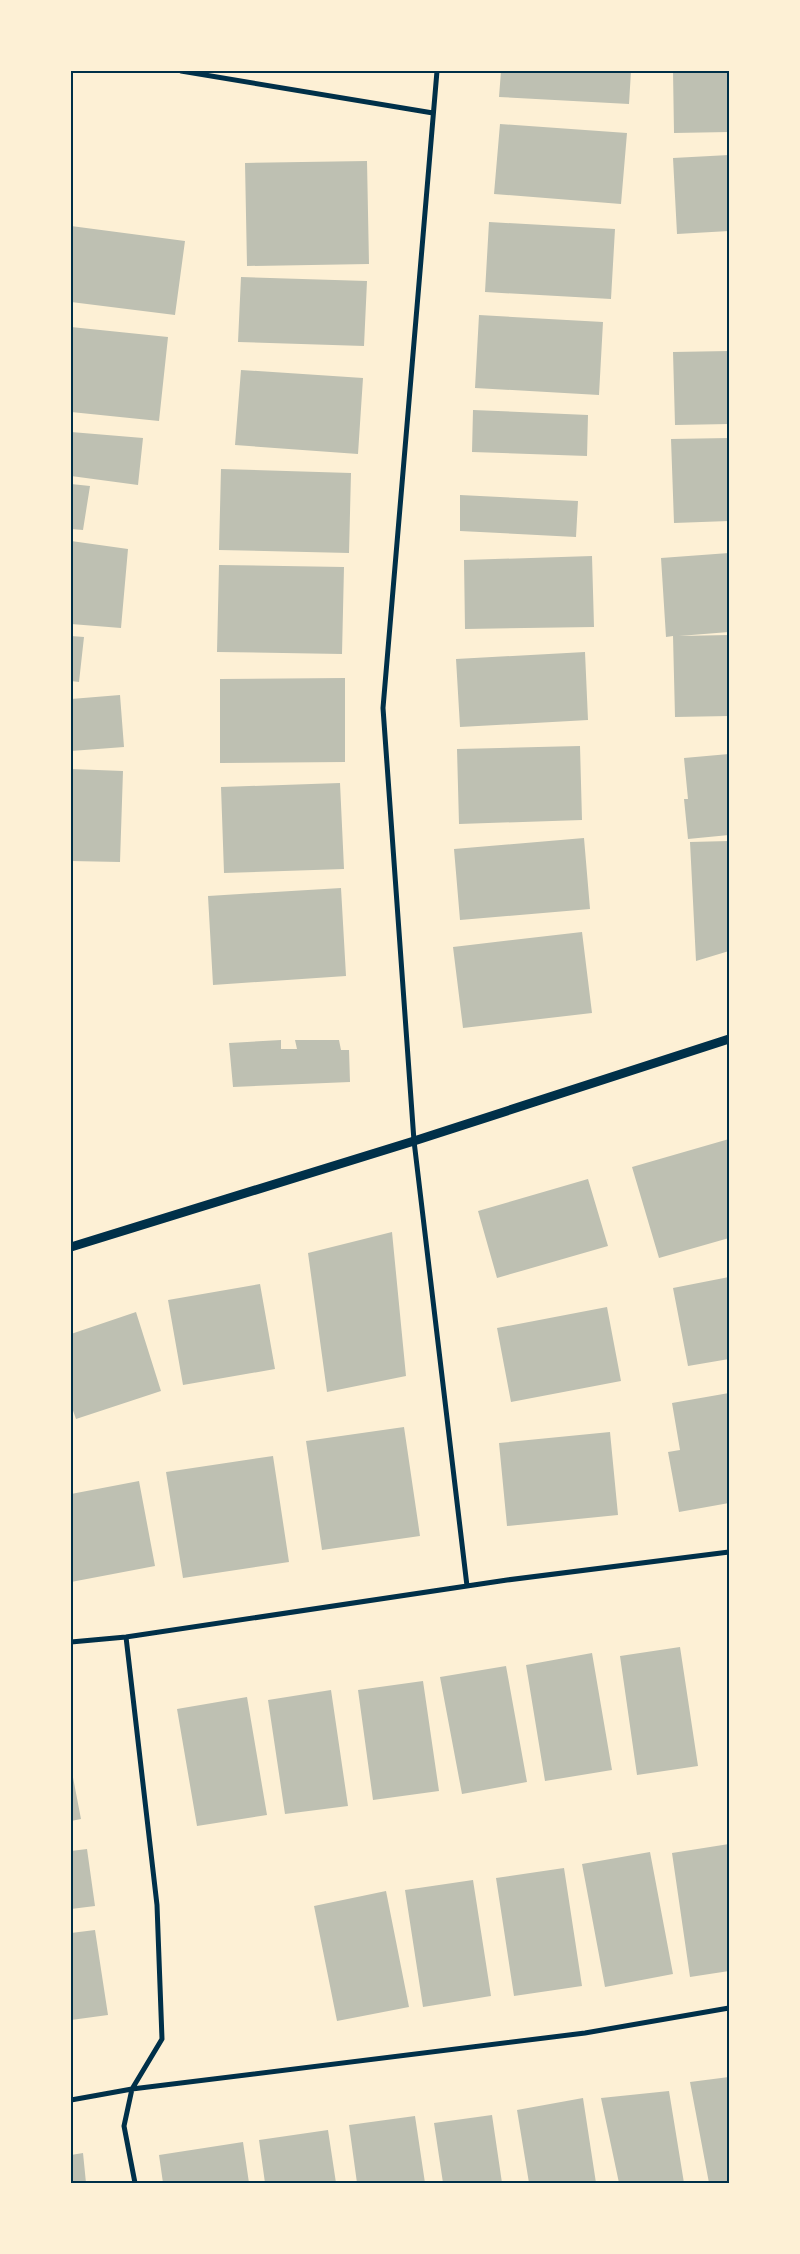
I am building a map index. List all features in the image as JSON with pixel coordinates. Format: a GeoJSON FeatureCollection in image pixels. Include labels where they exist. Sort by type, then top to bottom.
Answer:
{"type":"FeatureCollection","features":[{"type":"Feature","properties":{"kind":"street"},"geometry":{"type":"LineString","coordinates":[[181,71],[433,113]]}},
{"type":"Feature","properties":{"kind":"street"},"geometry":{"type":"LineString","coordinates":[[437,71],[383,708],[414,1141],[467,1586]]}},
{"type":"Feature","properties":{"kind":"street"},"geometry":{"type":"LineString","coordinates":[[71,1247],[414,1141],[729,1039]]}},
{"type":"Feature","properties":{"kind":"street"},"geometry":{"type":"LineString","coordinates":[[71,1642],[126,1638],[467,1586],[729,1552]]}},
{"type":"Feature","properties":{"kind":"street"},"geometry":{"type":"LineString","coordinates":[[126,1638],[157,1905],[162,2039],[132,2089],[124,2126],[135,2183]]}},
{"type":"Feature","properties":{"kind":"street"},"geometry":{"type":"LineString","coordinates":[[71,2100],[132,2089],[585,2033],[729,2008]]}},
{"type":"Feature","properties":{"kind":"building"},"geometry":{"type":"Polygon","coordinates":[[[501,71],[631,71],[629,104],[499,97],[501,71]]]}},
{"type":"Feature","properties":{"kind":"building"},"geometry":{"type":"Polygon","coordinates":[[[673,71],[729,71],[729,132],[674,133],[673,71]]]}},
{"type":"Feature","properties":{"kind":"building"},"geometry":{"type":"Polygon","coordinates":[[[500,124],[627,133],[621,204],[494,194],[500,124]]]}},
{"type":"Feature","properties":{"kind":"building"},"geometry":{"type":"Polygon","coordinates":[[[729,155],[729,231],[677,234],[673,158],[729,155]]]}},
{"type":"Feature","properties":{"kind":"building"},"geometry":{"type":"Polygon","coordinates":[[[367,161],[369,264],[247,266],[245,163],[367,161]]]}},
{"type":"Feature","properties":{"kind":"building"},"geometry":{"type":"Polygon","coordinates":[[[489,222],[615,229],[611,299],[485,292],[489,222]]]}},
{"type":"Feature","properties":{"kind":"building"},"geometry":{"type":"Polygon","coordinates":[[[71,226],[185,241],[175,315],[71,302],[71,226]]]}},
{"type":"Feature","properties":{"kind":"building"},"geometry":{"type":"Polygon","coordinates":[[[241,277],[367,281],[364,346],[238,342],[241,277]]]}},
{"type":"Feature","properties":{"kind":"building"},"geometry":{"type":"Polygon","coordinates":[[[479,315],[603,322],[599,395],[475,388],[479,315]]]}},
{"type":"Feature","properties":{"kind":"building"},"geometry":{"type":"Polygon","coordinates":[[[71,327],[168,337],[159,421],[71,412],[71,327]]]}},
{"type":"Feature","properties":{"kind":"building"},"geometry":{"type":"Polygon","coordinates":[[[729,351],[729,424],[675,425],[673,352],[729,351]]]}},
{"type":"Feature","properties":{"kind":"building"},"geometry":{"type":"Polygon","coordinates":[[[241,370],[363,378],[358,454],[235,445],[241,370]]]}},
{"type":"Feature","properties":{"kind":"building"},"geometry":{"type":"Polygon","coordinates":[[[473,410],[588,415],[587,456],[472,452],[473,410]]]}},
{"type":"Feature","properties":{"kind":"building"},"geometry":{"type":"Polygon","coordinates":[[[71,432],[143,438],[138,485],[71,476],[71,432]]]}},
{"type":"Feature","properties":{"kind":"building"},"geometry":{"type":"Polygon","coordinates":[[[729,438],[729,521],[674,523],[671,439],[729,438]]]}},
{"type":"Feature","properties":{"kind":"building"},"geometry":{"type":"Polygon","coordinates":[[[221,469],[351,473],[349,553],[219,550],[221,469]]]}},
{"type":"Feature","properties":{"kind":"building"},"geometry":{"type":"Polygon","coordinates":[[[71,484],[90,486],[83,530],[71,529],[71,484]]]}},
{"type":"Feature","properties":{"kind":"building"},"geometry":{"type":"Polygon","coordinates":[[[460,495],[578,501],[576,537],[460,531],[460,495]]]}},
{"type":"Feature","properties":{"kind":"building"},"geometry":{"type":"Polygon","coordinates":[[[71,541],[128,549],[121,628],[71,624],[71,541]]]}},
{"type":"Feature","properties":{"kind":"building"},"geometry":{"type":"Polygon","coordinates":[[[729,553],[729,632],[679,636],[729,635],[729,716],[675,717],[673,636],[666,637],[661,558],[729,553]]]}},
{"type":"Feature","properties":{"kind":"building"},"geometry":{"type":"Polygon","coordinates":[[[592,556],[594,627],[465,629],[464,560],[592,556]]]}},
{"type":"Feature","properties":{"kind":"building"},"geometry":{"type":"Polygon","coordinates":[[[219,565],[344,567],[342,654],[217,652],[219,565]]]}},
{"type":"Feature","properties":{"kind":"building"},"geometry":{"type":"Polygon","coordinates":[[[71,636],[84,637],[79,682],[71,681],[71,636]]]}},
{"type":"Feature","properties":{"kind":"building"},"geometry":{"type":"Polygon","coordinates":[[[585,652],[588,720],[460,727],[456,659],[585,652]]]}},
{"type":"Feature","properties":{"kind":"building"},"geometry":{"type":"Polygon","coordinates":[[[345,678],[345,762],[220,763],[220,679],[345,678]]]}},
{"type":"Feature","properties":{"kind":"building"},"geometry":{"type":"Polygon","coordinates":[[[120,695],[124,747],[71,751],[71,699],[120,695]]]}},
{"type":"Feature","properties":{"kind":"building"},"geometry":{"type":"Polygon","coordinates":[[[580,746],[582,820],[459,824],[457,749],[580,746]]]}},
{"type":"Feature","properties":{"kind":"building"},"geometry":{"type":"Polygon","coordinates":[[[729,754],[729,835],[688,839],[684,799],[688,799],[684,758],[729,754]]]}},
{"type":"Feature","properties":{"kind":"building"},"geometry":{"type":"Polygon","coordinates":[[[71,769],[123,771],[120,862],[71,861],[71,769]]]}},
{"type":"Feature","properties":{"kind":"building"},"geometry":{"type":"Polygon","coordinates":[[[340,783],[344,869],[224,873],[221,787],[340,783]]]}},
{"type":"Feature","properties":{"kind":"building"},"geometry":{"type":"Polygon","coordinates":[[[584,838],[590,909],[460,920],[454,849],[584,838]]]}},
{"type":"Feature","properties":{"kind":"building"},"geometry":{"type":"Polygon","coordinates":[[[729,841],[729,951],[696,961],[690,842],[729,841]]]}},
{"type":"Feature","properties":{"kind":"building"},"geometry":{"type":"Polygon","coordinates":[[[341,888],[346,976],[213,985],[208,896],[341,888]]]}},
{"type":"Feature","properties":{"kind":"building"},"geometry":{"type":"Polygon","coordinates":[[[582,932],[592,1013],[463,1028],[453,947],[582,932]]]}},
{"type":"Feature","properties":{"kind":"building"},"geometry":{"type":"Polygon","coordinates":[[[281,1040],[281,1049],[297,1049],[295,1040],[339,1040],[341,1050],[349,1050],[350,1082],[233,1087],[229,1043],[281,1040]]]}},
{"type":"Feature","properties":{"kind":"building"},"geometry":{"type":"Polygon","coordinates":[[[729,1139],[729,1238],[659,1258],[632,1167],[729,1139]]]}},
{"type":"Feature","properties":{"kind":"building"},"geometry":{"type":"Polygon","coordinates":[[[588,1179],[608,1246],[497,1278],[478,1211],[588,1179]]]}},
{"type":"Feature","properties":{"kind":"building"},"geometry":{"type":"Polygon","coordinates":[[[392,1232],[406,1376],[327,1392],[308,1253],[392,1232]]]}},
{"type":"Feature","properties":{"kind":"building"},"geometry":{"type":"Polygon","coordinates":[[[729,1277],[729,1359],[688,1366],[673,1288],[729,1277]]]}},
{"type":"Feature","properties":{"kind":"building"},"geometry":{"type":"Polygon","coordinates":[[[260,1284],[275,1369],[183,1385],[168,1300],[260,1284]]]}},
{"type":"Feature","properties":{"kind":"building"},"geometry":{"type":"Polygon","coordinates":[[[607,1307],[621,1381],[511,1402],[497,1328],[607,1307]]]}},
{"type":"Feature","properties":{"kind":"building"},"geometry":{"type":"Polygon","coordinates":[[[136,1312],[161,1391],[76,1419],[71,1405],[71,1334],[136,1312]]]}},
{"type":"Feature","properties":{"kind":"building"},"geometry":{"type":"Polygon","coordinates":[[[729,1393],[729,1503],[679,1512],[668,1452],[680,1450],[672,1403],[729,1393]]]}},
{"type":"Feature","properties":{"kind":"building"},"geometry":{"type":"Polygon","coordinates":[[[404,1427],[420,1536],[322,1550],[306,1441],[404,1427]]]}},
{"type":"Feature","properties":{"kind":"building"},"geometry":{"type":"Polygon","coordinates":[[[610,1432],[618,1515],[507,1526],[499,1443],[610,1432]]]}},
{"type":"Feature","properties":{"kind":"building"},"geometry":{"type":"Polygon","coordinates":[[[273,1456],[289,1562],[183,1578],[166,1472],[273,1456]]]}},
{"type":"Feature","properties":{"kind":"building"},"geometry":{"type":"Polygon","coordinates":[[[139,1481],[155,1566],[71,1582],[71,1494],[139,1481]]]}},
{"type":"Feature","properties":{"kind":"building"},"geometry":{"type":"Polygon","coordinates":[[[680,1647],[698,1766],[637,1775],[620,1656],[680,1647]]]}},
{"type":"Feature","properties":{"kind":"building"},"geometry":{"type":"Polygon","coordinates":[[[592,1653],[612,1770],[545,1781],[526,1665],[592,1653]]]}},
{"type":"Feature","properties":{"kind":"building"},"geometry":{"type":"Polygon","coordinates":[[[506,1666],[527,1782],[462,1794],[440,1677],[506,1666]]]}},
{"type":"Feature","properties":{"kind":"building"},"geometry":{"type":"Polygon","coordinates":[[[423,1681],[439,1791],[373,1800],[358,1690],[423,1681]]]}},
{"type":"Feature","properties":{"kind":"building"},"geometry":{"type":"Polygon","coordinates":[[[331,1690],[348,1806],[285,1814],[268,1700],[331,1690]]]}},
{"type":"Feature","properties":{"kind":"building"},"geometry":{"type":"Polygon","coordinates":[[[247,1697],[267,1815],[197,1826],[177,1709],[247,1697]]]}},
{"type":"Feature","properties":{"kind":"building"},"geometry":{"type":"Polygon","coordinates":[[[71,1767],[81,1819],[71,1821],[71,1767]]]}},
{"type":"Feature","properties":{"kind":"building"},"geometry":{"type":"Polygon","coordinates":[[[729,1844],[729,1971],[690,1977],[672,1853],[729,1844]]]}},
{"type":"Feature","properties":{"kind":"building"},"geometry":{"type":"Polygon","coordinates":[[[87,1849],[95,1906],[71,1909],[71,1851],[87,1849]]]}},
{"type":"Feature","properties":{"kind":"building"},"geometry":{"type":"Polygon","coordinates":[[[650,1852],[673,1974],[605,1987],[582,1864],[650,1852]]]}},
{"type":"Feature","properties":{"kind":"building"},"geometry":{"type":"Polygon","coordinates":[[[564,1868],[582,1986],[514,1996],[496,1878],[564,1868]]]}},
{"type":"Feature","properties":{"kind":"building"},"geometry":{"type":"Polygon","coordinates":[[[473,1880],[491,1996],[423,2007],[405,1890],[473,1880]]]}},
{"type":"Feature","properties":{"kind":"building"},"geometry":{"type":"Polygon","coordinates":[[[386,1891],[409,2007],[337,2021],[314,1906],[386,1891]]]}},
{"type":"Feature","properties":{"kind":"building"},"geometry":{"type":"Polygon","coordinates":[[[95,1930],[108,2015],[71,2020],[71,1933],[95,1930]]]}},
{"type":"Feature","properties":{"kind":"building"},"geometry":{"type":"Polygon","coordinates":[[[729,2077],[729,2183],[709,2183],[690,2082],[729,2077]]]}},
{"type":"Feature","properties":{"kind":"building"},"geometry":{"type":"Polygon","coordinates":[[[669,2091],[684,2183],[619,2183],[601,2098],[669,2091]]]}},
{"type":"Feature","properties":{"kind":"building"},"geometry":{"type":"Polygon","coordinates":[[[583,2098],[596,2183],[529,2183],[517,2110],[583,2098]]]}},
{"type":"Feature","properties":{"kind":"building"},"geometry":{"type":"Polygon","coordinates":[[[492,2115],[502,2183],[443,2183],[434,2123],[492,2115]]]}},
{"type":"Feature","properties":{"kind":"building"},"geometry":{"type":"Polygon","coordinates":[[[415,2116],[425,2183],[357,2183],[349,2125],[415,2116]]]}},
{"type":"Feature","properties":{"kind":"building"},"geometry":{"type":"Polygon","coordinates":[[[328,2130],[336,2183],[265,2183],[259,2140],[328,2130]]]}},
{"type":"Feature","properties":{"kind":"building"},"geometry":{"type":"Polygon","coordinates":[[[243,2142],[249,2183],[163,2183],[159,2155],[243,2142]]]}},
{"type":"Feature","properties":{"kind":"building"},"geometry":{"type":"Polygon","coordinates":[[[83,2153],[86,2183],[71,2183],[71,2155],[83,2153]]]}}]}
